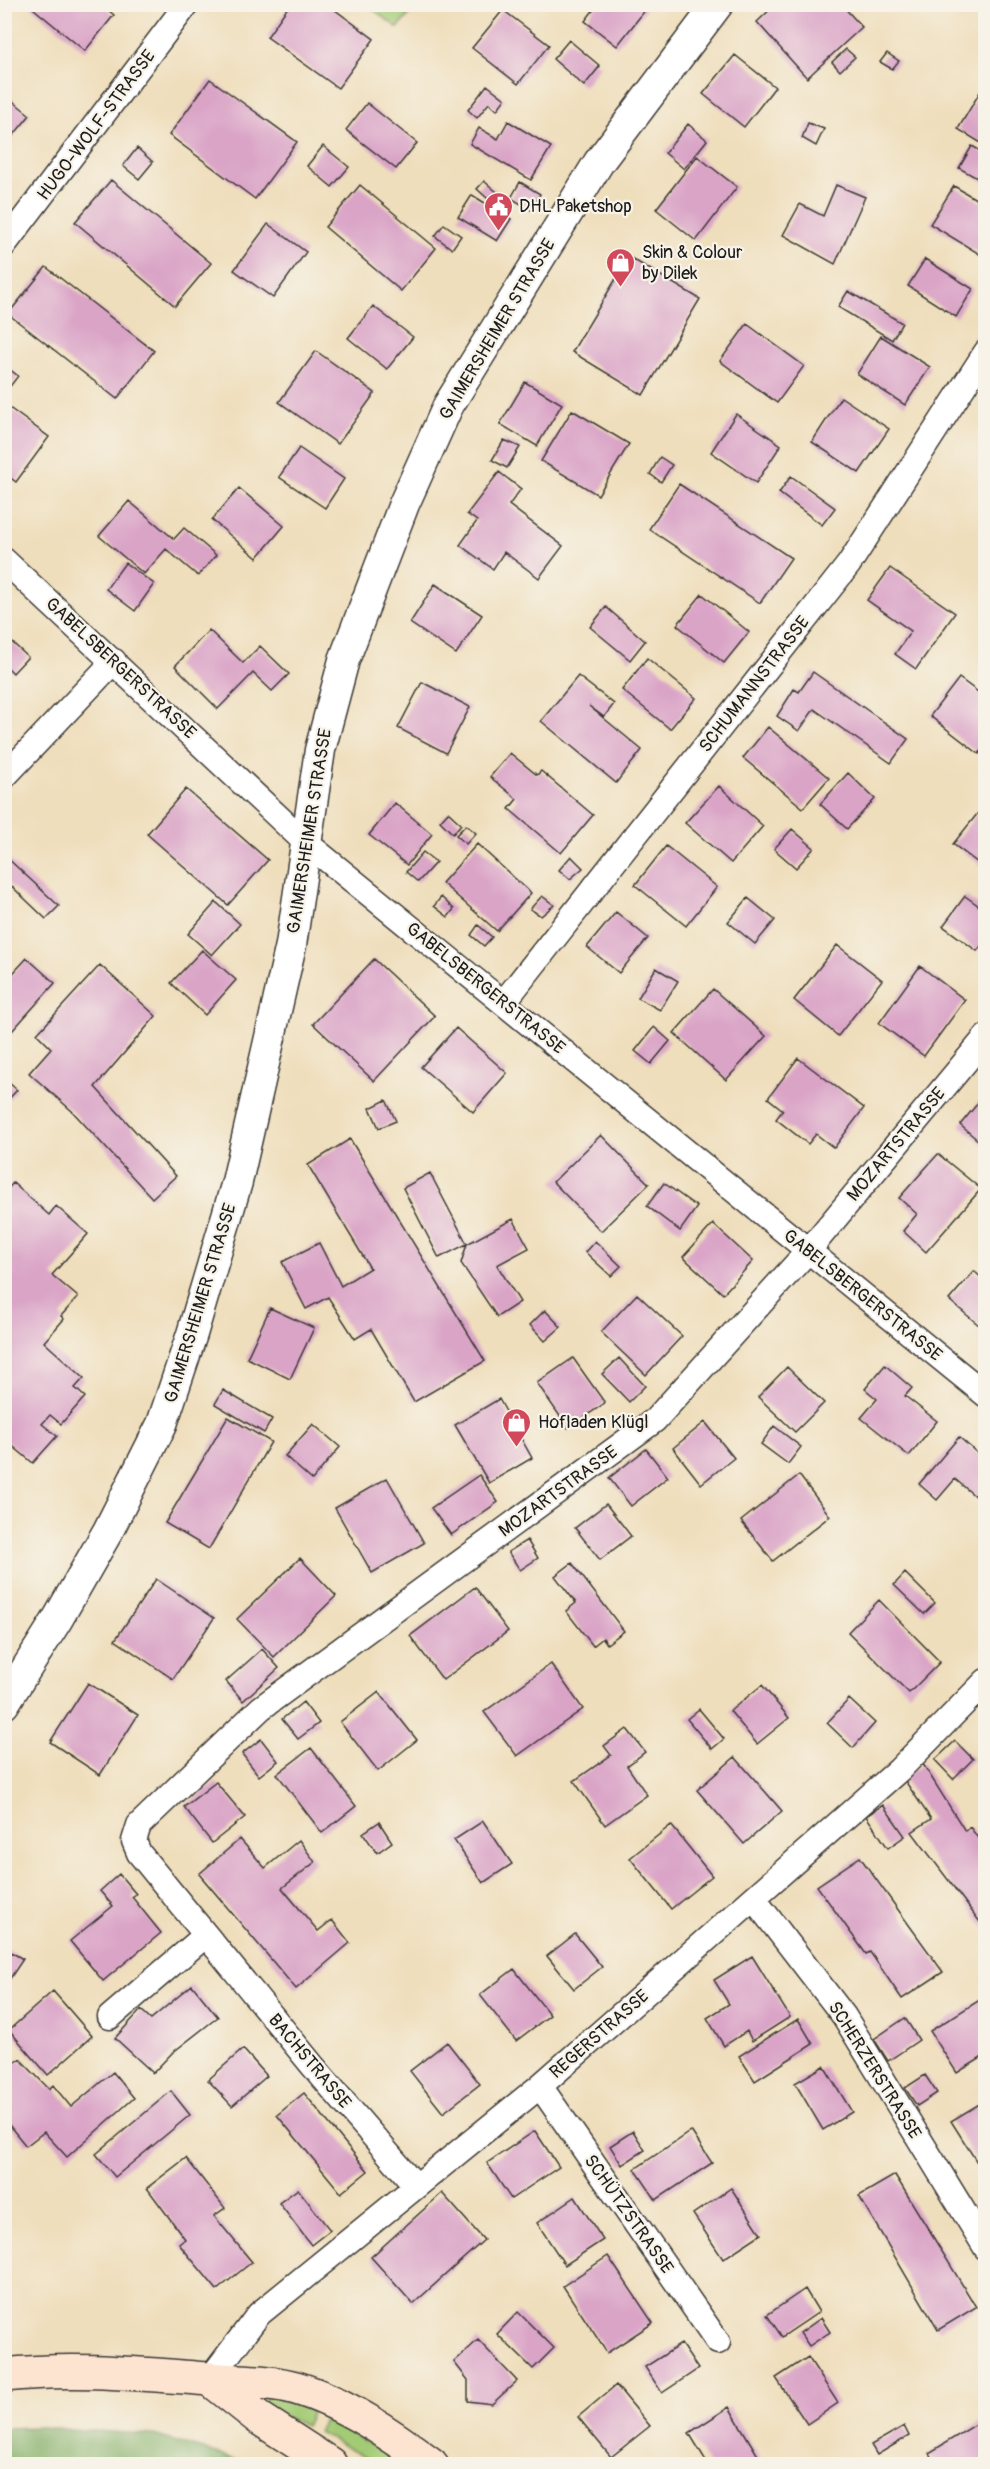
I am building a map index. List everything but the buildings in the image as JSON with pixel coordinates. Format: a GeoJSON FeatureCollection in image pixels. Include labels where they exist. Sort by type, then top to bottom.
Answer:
{"type":"FeatureCollection","features":[{"type":"Feature","properties":{"kind":"main road"},"geometry":{"type":"LineString","coordinates":[[4,2374],[78,2370],[295,2387],[323,2398],[363,2419],[431,2464]]}},
{"type":"Feature","properties":{"kind":"main road"},"geometry":{"type":"LineString","coordinates":[[210,2379],[260,2418],[330,2464]]}},
{"type":"Feature","properties":{"kind":"street","name":"HUGO-WOLF-STRASSE"},"geometry":{"type":"LineString","coordinates":[[5,242],[188,4]]}},
{"type":"Feature","properties":{"kind":"street","name":"GAIMERSHEIMER STRASSE"},"geometry":{"type":"LineString","coordinates":[[4,1704],[108,1531],[162,1424],[237,1182],[291,945],[304,841],[320,750],[344,660],[404,504],[448,406],[599,162],[713,6]]}},
{"type":"Feature","properties":{"kind":"street","name":"SCHUMANNSTRASSE"},"geometry":{"type":"LineString","coordinates":[[504,1002],[849,564],[986,352]]}},
{"type":"Feature","properties":{"kind":"street","name":"GABELSBERGERSTRASSE"},"geometry":{"type":"LineString","coordinates":[[4,560],[304,841],[986,1395]]}},
{"type":"Feature","properties":{"kind":"street"},"geometry":{"type":"LineString","coordinates":[[4,777],[114,661]]}},
{"type":"Feature","properties":{"kind":"street","name":"MOZARTSTRASSE"},"geometry":{"type":"LineString","coordinates":[[134,1841],[139,1825],[261,1708],[655,1420],[808,1251],[986,1037]]}},
{"type":"Feature","properties":{"kind":"street","name":"REGERSTRASSE"},"geometry":{"type":"LineString","coordinates":[[210,2379],[259,2314],[540,2085],[754,1899],[899,1770],[986,1681]]}},
{"type":"Feature","properties":{"kind":"street","name":"BACHSTRASSE"},"geometry":{"type":"LineString","coordinates":[[134,1841],[139,1853],[206,1935],[416,2186]]}},
{"type":"Feature","properties":{"kind":"street","name":"SCHERZERSTRASSE"},"geometry":{"type":"LineString","coordinates":[[754,1899],[844,2016],[986,2248]]}},
{"type":"Feature","properties":{"kind":"street"},"geometry":{"type":"LineString","coordinates":[[110,2017],[206,1935]]}},
{"type":"Feature","properties":{"kind":"street","name":"SCHÜTZSTRASSE"},"geometry":{"type":"LineString","coordinates":[[540,2085],[718,2342]]}},
{"type":"Feature","properties":{"kind":"green space"},"geometry":{"type":"Polygon","coordinates":[[[368,4],[417,5],[398,28],[368,4]]]}},
{"type":"Feature","properties":{"kind":"green space"},"geometry":{"type":"Polygon","coordinates":[[[270,2395],[312,2411],[305,2426],[269,2410],[263,2403],[266,2396],[270,2395]]]}},
{"type":"Feature","properties":{"kind":"green space"},"geometry":{"type":"Polygon","coordinates":[[[326,2417],[402,2464],[377,2464],[318,2432],[326,2417]]]}},
{"type":"Feature","properties":{"kind":"green space"},"geometry":{"type":"Polygon","coordinates":[[[43,2427],[154,2435],[249,2464],[5,2464],[5,2428],[43,2427]]]}},
{"type":"Feature","properties":{"kind":"place","name":"DHL Paketshop"},"geometry":{"type":"Point","coordinates":[498,232]}},
{"type":"Feature","properties":{"kind":"place","name":"Skin & Colour by Dilek"},"geometry":{"type":"Point","coordinates":[621,288]}},
{"type":"Feature","properties":{"kind":"place","name":"Hofladen Klügl"},"geometry":{"type":"Point","coordinates":[517,1448]}}]}
